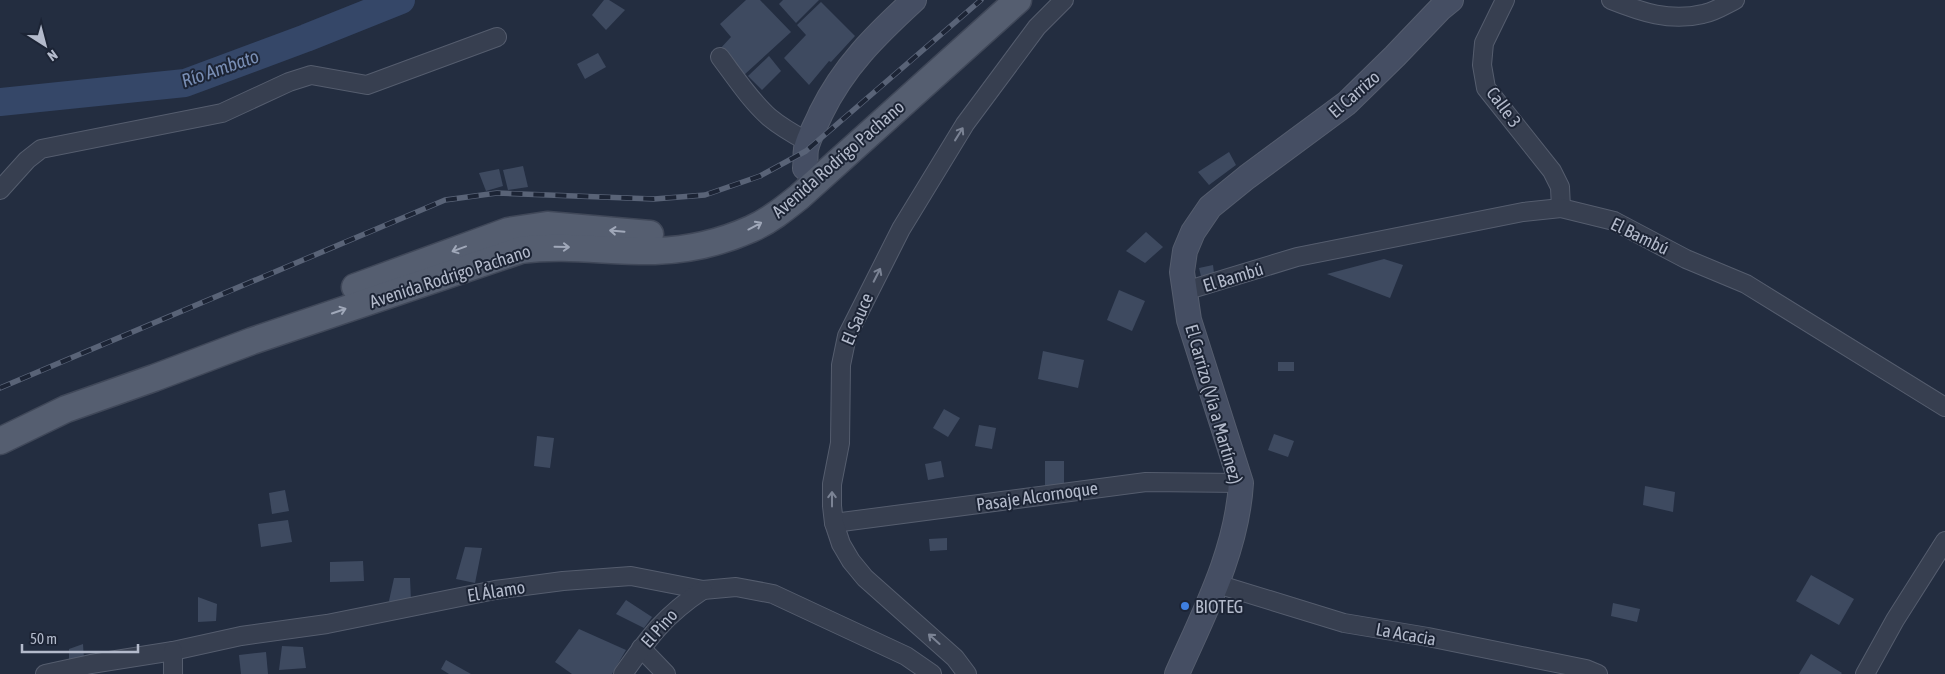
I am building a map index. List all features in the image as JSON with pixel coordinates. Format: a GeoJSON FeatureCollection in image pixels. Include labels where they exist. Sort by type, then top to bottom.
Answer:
{"type":"FeatureCollection","features":[{"type":"Feature","properties":{"kind":"main road","name":"Avenida Rodrigo Pachano"},"geometry":{"type":"LineString","coordinates":[[0,441],[66,408],[154,378],[252,341],[521,250],[554,247],[655,251],[684,248],[751,229],[776,214],[812,174],[997,0]]}},
{"type":"Feature","properties":{"kind":"main road","name":"Avenida Rodrigo Pachano"},"geometry":{"type":"LineString","coordinates":[[0,425],[25,411],[508,231],[547,225],[658,235],[697,228],[724,220],[752,208],[776,192],[812,174],[1018,0]]}},
{"type":"Feature","properties":{"kind":"street","name":"El Sauce"},"geometry":{"type":"LineString","coordinates":[[968,674],[955,658],[865,578],[846,552],[834,523],[832,484],[840,442],[841,365],[847,336],[901,228],[965,124],[1037,27],[1064,0]]}},
{"type":"Feature","properties":{"kind":"street","name":"El Carrizo"},"geometry":{"type":"LineString","coordinates":[[1247,177],[1347,103],[1451,0]]}},
{"type":"Feature","properties":{"kind":"street","name":"Calle 3"},"geometry":{"type":"LineString","coordinates":[[1505,0],[1484,43],[1482,65],[1486,88],[1552,171],[1560,186],[1561,208]]}},
{"type":"Feature","properties":{"kind":"street"},"geometry":{"type":"LineString","coordinates":[[1611,0],[1646,13],[1677,17],[1704,14],[1735,0]]}},
{"type":"Feature","properties":{"kind":"street"},"geometry":{"type":"LineString","coordinates":[[812,174],[808,142],[840,78],[876,35],[910,1]]}},
{"type":"Feature","properties":{"kind":"street"},"geometry":{"type":"LineString","coordinates":[[0,190],[27,160],[41,149],[222,113],[289,82],[311,75],[367,85],[497,37]]}},
{"type":"Feature","properties":{"kind":"street"},"geometry":{"type":"LineString","coordinates":[[720,57],[744,89],[768,116],[808,142]]}},
{"type":"Feature","properties":{"kind":"street","name":"El Carrizo (Vía a Martínez)"},"geometry":{"type":"LineString","coordinates":[[1177,674],[1217,584],[1232,542],[1240,502],[1240,483],[1189,320],[1182,272],[1184,258],[1193,232],[1210,207],[1247,177]]}},
{"type":"Feature","properties":{"kind":"street","name":"El Bambú"},"geometry":{"type":"LineString","coordinates":[[1185,291],[1297,257],[1523,212],[1561,208],[1614,221],[1686,259],[1746,284],[1945,407]]}},
{"type":"Feature","properties":{"kind":"street","name":"Pasaje Alcornoque"},"geometry":{"type":"LineString","coordinates":[[834,523],[1146,482],[1240,483]]}},
{"type":"Feature","properties":{"kind":"street"},"geometry":{"type":"LineString","coordinates":[[1865,674],[1895,620],[1945,542]]}},
{"type":"Feature","properties":{"kind":"street","name":"El Álamo"},"geometry":{"type":"LineString","coordinates":[[45,674],[91,664],[173,651],[241,636],[327,624],[495,590],[563,581],[631,576],[703,590],[736,588],[773,594],[906,656],[932,674]]}},
{"type":"Feature","properties":{"kind":"street","name":"La Acacia"},"geometry":{"type":"LineString","coordinates":[[1217,584],[1344,623],[1428,637],[1586,669],[1598,674]]}},
{"type":"Feature","properties":{"kind":"street","name":"El Pino"},"geometry":{"type":"LineString","coordinates":[[623,674],[659,625],[680,605],[703,590]]}},
{"type":"Feature","properties":{"kind":"street"},"geometry":{"type":"LineString","coordinates":[[641,648],[666,674]]}},
{"type":"Feature","properties":{"kind":"street"},"geometry":{"type":"LineString","coordinates":[[173,651],[173,674]]}},
{"type":"Feature","properties":{"kind":"building"},"geometry":{"type":"Polygon","coordinates":[[[604,0],[609,0],[625,10],[606,30],[592,15],[604,0]]]}},
{"type":"Feature","properties":{"kind":"building"},"geometry":{"type":"Polygon","coordinates":[[[746,0],[760,0],[791,32],[744,75],[719,50],[731,37],[720,24],[746,0]]]}},
{"type":"Feature","properties":{"kind":"building"},"geometry":{"type":"Polygon","coordinates":[[[783,0],[819,0],[796,23],[779,4],[783,0]]]}},
{"type":"Feature","properties":{"kind":"building"},"geometry":{"type":"Polygon","coordinates":[[[821,2],[855,36],[831,62],[829,61],[809,85],[784,58],[806,35],[797,25],[821,2]]]}},
{"type":"Feature","properties":{"kind":"building"},"geometry":{"type":"Polygon","coordinates":[[[598,53],[606,67],[585,79],[577,64],[598,53]]]}},
{"type":"Feature","properties":{"kind":"building"},"geometry":{"type":"Polygon","coordinates":[[[769,56],[781,71],[762,90],[748,76],[769,56]]]}},
{"type":"Feature","properties":{"kind":"building"},"geometry":{"type":"Polygon","coordinates":[[[1229,152],[1236,165],[1209,185],[1198,172],[1229,152]]]}},
{"type":"Feature","properties":{"kind":"building"},"geometry":{"type":"Polygon","coordinates":[[[523,166],[528,187],[508,190],[503,170],[523,166]]]}},
{"type":"Feature","properties":{"kind":"building"},"geometry":{"type":"Polygon","coordinates":[[[499,169],[503,186],[486,191],[479,173],[499,169]]]}},
{"type":"Feature","properties":{"kind":"building"},"geometry":{"type":"Polygon","coordinates":[[[1146,232],[1163,247],[1145,263],[1126,251],[1146,232]]]}},
{"type":"Feature","properties":{"kind":"building"},"geometry":{"type":"Polygon","coordinates":[[[1384,259],[1403,265],[1390,298],[1327,274],[1384,259]]]}},
{"type":"Feature","properties":{"kind":"building"},"geometry":{"type":"Polygon","coordinates":[[[1213,265],[1214,273],[1201,276],[1199,268],[1213,265]]]}},
{"type":"Feature","properties":{"kind":"building"},"geometry":{"type":"Polygon","coordinates":[[[1119,290],[1145,301],[1132,331],[1107,320],[1119,290]]]}},
{"type":"Feature","properties":{"kind":"building"},"geometry":{"type":"Polygon","coordinates":[[[1043,351],[1084,360],[1078,388],[1038,379],[1043,351]]]}},
{"type":"Feature","properties":{"kind":"building"},"geometry":{"type":"Polygon","coordinates":[[[1278,362],[1294,362],[1294,371],[1278,371],[1278,362]]]}},
{"type":"Feature","properties":{"kind":"building"},"geometry":{"type":"Polygon","coordinates":[[[944,409],[960,418],[948,437],[933,428],[944,409]]]}},
{"type":"Feature","properties":{"kind":"building"},"geometry":{"type":"Polygon","coordinates":[[[979,425],[996,428],[992,449],[975,446],[979,425]]]}},
{"type":"Feature","properties":{"kind":"building"},"geometry":{"type":"Polygon","coordinates":[[[1274,434],[1294,441],[1288,457],[1268,450],[1274,434]]]}},
{"type":"Feature","properties":{"kind":"building"},"geometry":{"type":"Polygon","coordinates":[[[537,436],[554,438],[550,468],[534,466],[537,436]]]}},
{"type":"Feature","properties":{"kind":"building"},"geometry":{"type":"Polygon","coordinates":[[[941,461],[944,477],[928,480],[925,464],[941,461]]]}},
{"type":"Feature","properties":{"kind":"building"},"geometry":{"type":"Polygon","coordinates":[[[1045,461],[1064,461],[1064,485],[1045,485],[1045,461]]]}},
{"type":"Feature","properties":{"kind":"building"},"geometry":{"type":"Polygon","coordinates":[[[1645,486],[1675,492],[1673,512],[1643,505],[1645,486]]]}},
{"type":"Feature","properties":{"kind":"building"},"geometry":{"type":"Polygon","coordinates":[[[285,490],[289,511],[272,514],[269,493],[285,490]]]}},
{"type":"Feature","properties":{"kind":"building"},"geometry":{"type":"Polygon","coordinates":[[[288,520],[292,542],[261,547],[258,524],[288,520]]]}},
{"type":"Feature","properties":{"kind":"building"},"geometry":{"type":"Polygon","coordinates":[[[947,538],[947,550],[930,551],[929,539],[947,538]]]}},
{"type":"Feature","properties":{"kind":"building"},"geometry":{"type":"Polygon","coordinates":[[[465,547],[482,548],[475,583],[456,579],[465,547]]]}},
{"type":"Feature","properties":{"kind":"building"},"geometry":{"type":"Polygon","coordinates":[[[363,561],[364,581],[330,582],[330,562],[363,561]]]}},
{"type":"Feature","properties":{"kind":"building"},"geometry":{"type":"Polygon","coordinates":[[[1811,575],[1854,599],[1839,625],[1796,601],[1811,575]]]}},
{"type":"Feature","properties":{"kind":"building"},"geometry":{"type":"Polygon","coordinates":[[[394,578],[410,578],[411,601],[389,601],[394,578]]]}},
{"type":"Feature","properties":{"kind":"building"},"geometry":{"type":"Polygon","coordinates":[[[198,597],[217,604],[216,621],[198,622],[198,597]]]}},
{"type":"Feature","properties":{"kind":"building"},"geometry":{"type":"Polygon","coordinates":[[[626,600],[652,617],[644,628],[616,614],[626,600]]]}},
{"type":"Feature","properties":{"kind":"building"},"geometry":{"type":"Polygon","coordinates":[[[1613,603],[1640,609],[1637,622],[1611,616],[1613,603]]]}},
{"type":"Feature","properties":{"kind":"building"},"geometry":{"type":"Polygon","coordinates":[[[579,629],[626,650],[612,674],[572,674],[555,662],[579,629]]]}},
{"type":"Feature","properties":{"kind":"building"},"geometry":{"type":"Polygon","coordinates":[[[83,644],[84,659],[69,662],[69,649],[83,644]]]}},
{"type":"Feature","properties":{"kind":"building"},"geometry":{"type":"Polygon","coordinates":[[[282,646],[303,647],[306,668],[279,670],[282,646]]]}},
{"type":"Feature","properties":{"kind":"building"},"geometry":{"type":"Polygon","coordinates":[[[266,652],[268,674],[241,674],[239,655],[266,652]]]}},
{"type":"Feature","properties":{"kind":"building"},"geometry":{"type":"Polygon","coordinates":[[[1811,654],[1842,673],[1799,674],[1811,654]]]}},
{"type":"Feature","properties":{"kind":"building"},"geometry":{"type":"Polygon","coordinates":[[[446,660],[471,674],[449,674],[441,669],[446,660]]]}},
{"type":"Feature","properties":{"kind":"waterway","name":"Río Ambato"},"geometry":{"type":"LineString","coordinates":[[0,102],[185,83],[401,0]]}},
{"type":"Feature","properties":{"kind":"railway"},"geometry":{"type":"LineString","coordinates":[[0,388],[445,200],[497,193],[654,199],[705,195],[760,176],[806,151],[981,0]]}},
{"type":"Feature","properties":{"kind":"place","name":"BIOTEG"},"geometry":{"type":"Point","coordinates":[1185,606]}}]}
